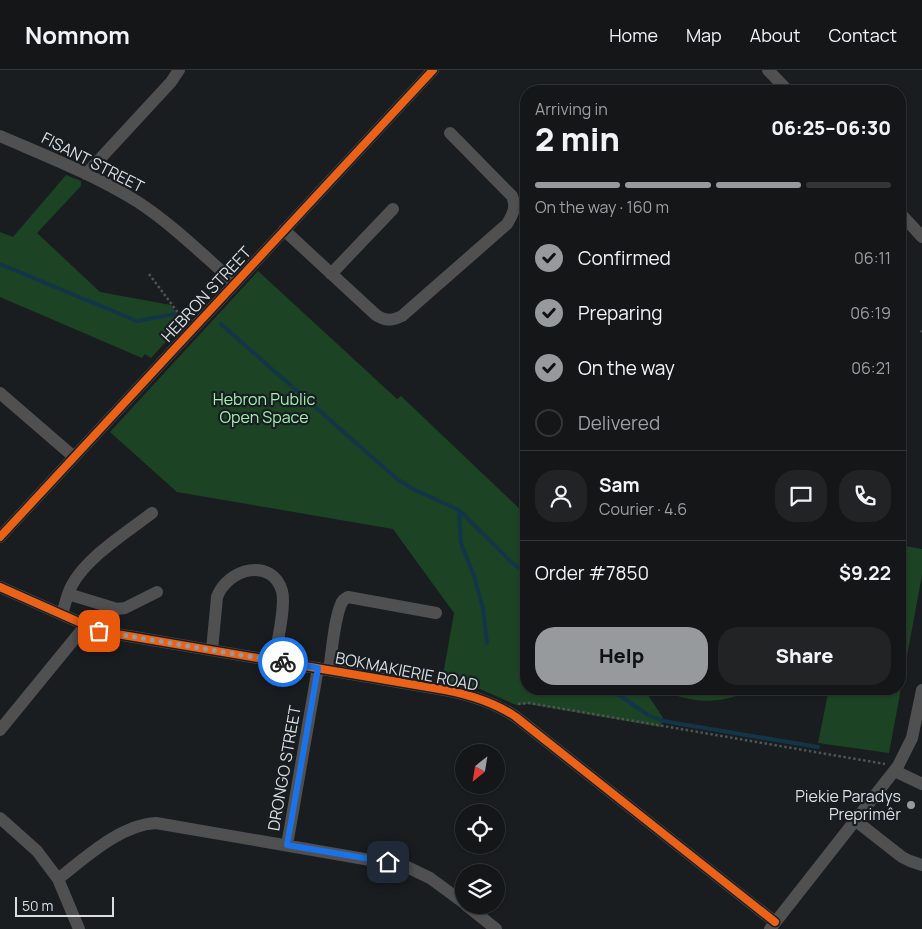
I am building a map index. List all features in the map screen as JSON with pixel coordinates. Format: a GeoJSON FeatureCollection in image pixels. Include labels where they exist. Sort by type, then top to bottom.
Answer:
{"type":"FeatureCollection","features":[{"type":"Feature","properties":{"kind":"street"},"geometry":{"type":"LineString","coordinates":[[86,174],[171,82],[179,70]]}},
{"type":"Feature","properties":{"kind":"street","name":"HEBRON STREET"},"geometry":{"type":"LineString","coordinates":[[0,537],[433,70]]}},
{"type":"Feature","properties":{"kind":"street"},"geometry":{"type":"LineString","coordinates":[[768,70],[782,85]]}},
{"type":"Feature","properties":{"kind":"street"},"geometry":{"type":"LineString","coordinates":[[284,230],[376,315],[383,319],[395,320],[402,316],[507,224],[514,209],[515,202],[512,196],[450,133]]}},
{"type":"Feature","properties":{"kind":"street","name":"FISANT STREET"},"geometry":{"type":"LineString","coordinates":[[0,136],[86,174],[152,212],[235,283]]}},
{"type":"Feature","properties":{"kind":"street"},"geometry":{"type":"LineString","coordinates":[[331,274],[392,209]]}},
{"type":"Feature","properties":{"kind":"street"},"geometry":{"type":"LineString","coordinates":[[906,220],[922,237]]}},
{"type":"Feature","properties":{"kind":"street"},"geometry":{"type":"LineString","coordinates":[[0,393],[74,457]]}},
{"type":"Feature","properties":{"kind":"street"},"geometry":{"type":"LineString","coordinates":[[62,614],[68,594],[77,577],[104,548],[152,514]]}},
{"type":"Feature","properties":{"kind":"street"},"geometry":{"type":"LineString","coordinates":[[212,650],[217,597],[220,591],[231,577],[255,570],[272,577],[282,591],[283,603],[274,661]]}},
{"type":"Feature","properties":{"kind":"street","name":"BOKMAKIERIE ROAD"},"geometry":{"type":"LineString","coordinates":[[0,587],[99,631],[467,694],[481,698],[507,711],[773,926]]}},
{"type":"Feature","properties":{"kind":"street"},"geometry":{"type":"LineString","coordinates":[[68,594],[117,609],[126,608],[157,592]]}},
{"type":"Feature","properties":{"kind":"street","name":"DRONGO STREET"},"geometry":{"type":"LineString","coordinates":[[287,845],[323,669],[344,599],[348,597],[436,613]]}},
{"type":"Feature","properties":{"kind":"street"},"geometry":{"type":"LineString","coordinates":[[0,730],[85,626]]}},
{"type":"Feature","properties":{"kind":"street"},"geometry":{"type":"LineString","coordinates":[[773,926],[896,768],[912,738],[922,690]]}},
{"type":"Feature","properties":{"kind":"street"},"geometry":{"type":"LineString","coordinates":[[896,768],[922,784]]}},
{"type":"Feature","properties":{"kind":"street"},"geometry":{"type":"LineString","coordinates":[[0,818],[33,847],[58,878],[79,929]]}},
{"type":"Feature","properties":{"kind":"street"},"geometry":{"type":"LineString","coordinates":[[856,821],[902,857],[922,865]]}},
{"type":"Feature","properties":{"kind":"street"},"geometry":{"type":"LineString","coordinates":[[58,878],[124,830],[147,823],[164,823],[405,866],[430,878],[455,897]]}},
{"type":"Feature","properties":{"kind":"street"},"geometry":{"type":"LineString","coordinates":[[477,914],[496,929]]}},
{"type":"Feature","properties":{"kind":"path"},"geometry":{"type":"LineString","coordinates":[[149,274],[186,323]]}},
{"type":"Feature","properties":{"kind":"path"},"geometry":{"type":"LineString","coordinates":[[507,711],[513,704],[529,703],[896,768]]}},
{"type":"Feature","properties":{"kind":"green space"},"geometry":{"type":"Polygon","coordinates":[[[66,175],[81,181],[81,186],[37,233],[100,292],[171,305],[183,323],[151,358],[145,354],[142,358],[0,297],[0,232],[13,237],[66,175]]]}},
{"type":"Feature","properties":{"kind":"green space","name":"Hebron Public Open Space"},"geometry":{"type":"Polygon","coordinates":[[[258,271],[397,399],[401,396],[520,509],[520,695],[648,695],[663,718],[661,727],[528,704],[516,705],[480,689],[442,681],[454,613],[393,529],[177,492],[110,432],[258,271]]]}},
{"type":"Feature","properties":{"kind":"green space"},"geometry":{"type":"Polygon","coordinates":[[[906,546],[922,549],[922,575],[906,661],[906,546]]]}},
{"type":"Feature","properties":{"kind":"green space"},"geometry":{"type":"Polygon","coordinates":[[[676,695],[739,695],[708,701],[676,695]]]}},
{"type":"Feature","properties":{"kind":"green space"},"geometry":{"type":"Polygon","coordinates":[[[828,695],[900,695],[889,753],[818,743],[828,695]]]}},
{"type":"Feature","properties":{"kind":"waterway"},"geometry":{"type":"LineString","coordinates":[[0,264],[137,321],[175,314]]}},
{"type":"Feature","properties":{"kind":"waterway"},"geometry":{"type":"LineString","coordinates":[[221,324],[397,479],[413,489],[459,510],[520,569]]}},
{"type":"Feature","properties":{"kind":"waterway"},"geometry":{"type":"LineString","coordinates":[[459,511],[461,543],[474,576],[483,608],[487,643]]}},
{"type":"Feature","properties":{"kind":"waterway"},"geometry":{"type":"LineString","coordinates":[[619,695],[648,715],[663,721],[818,747]]}},
{"type":"Feature","properties":{"kind":"cycle path"},"geometry":{"type":"LineString","coordinates":[[0,537],[433,70]]}},
{"type":"Feature","properties":{"kind":"cycle path"},"geometry":{"type":"LineString","coordinates":[[0,587],[99,631],[445,690],[491,703],[516,717],[775,922]]}},
{"type":"Feature","properties":{"kind":"way so far"},"geometry":{"type":"LineString","coordinates":[[99,631],[283,662]]}},
{"type":"Feature","properties":{"kind":"place","name":"Piekie Paradys Preprimêr"},"geometry":{"type":"Point","coordinates":[911,805]}},
{"type":"Feature","properties":{"kind":"route"},"geometry":{"type":"LineString","coordinates":[[283,662],[318,668],[287,845],[388,862]]}}]}
